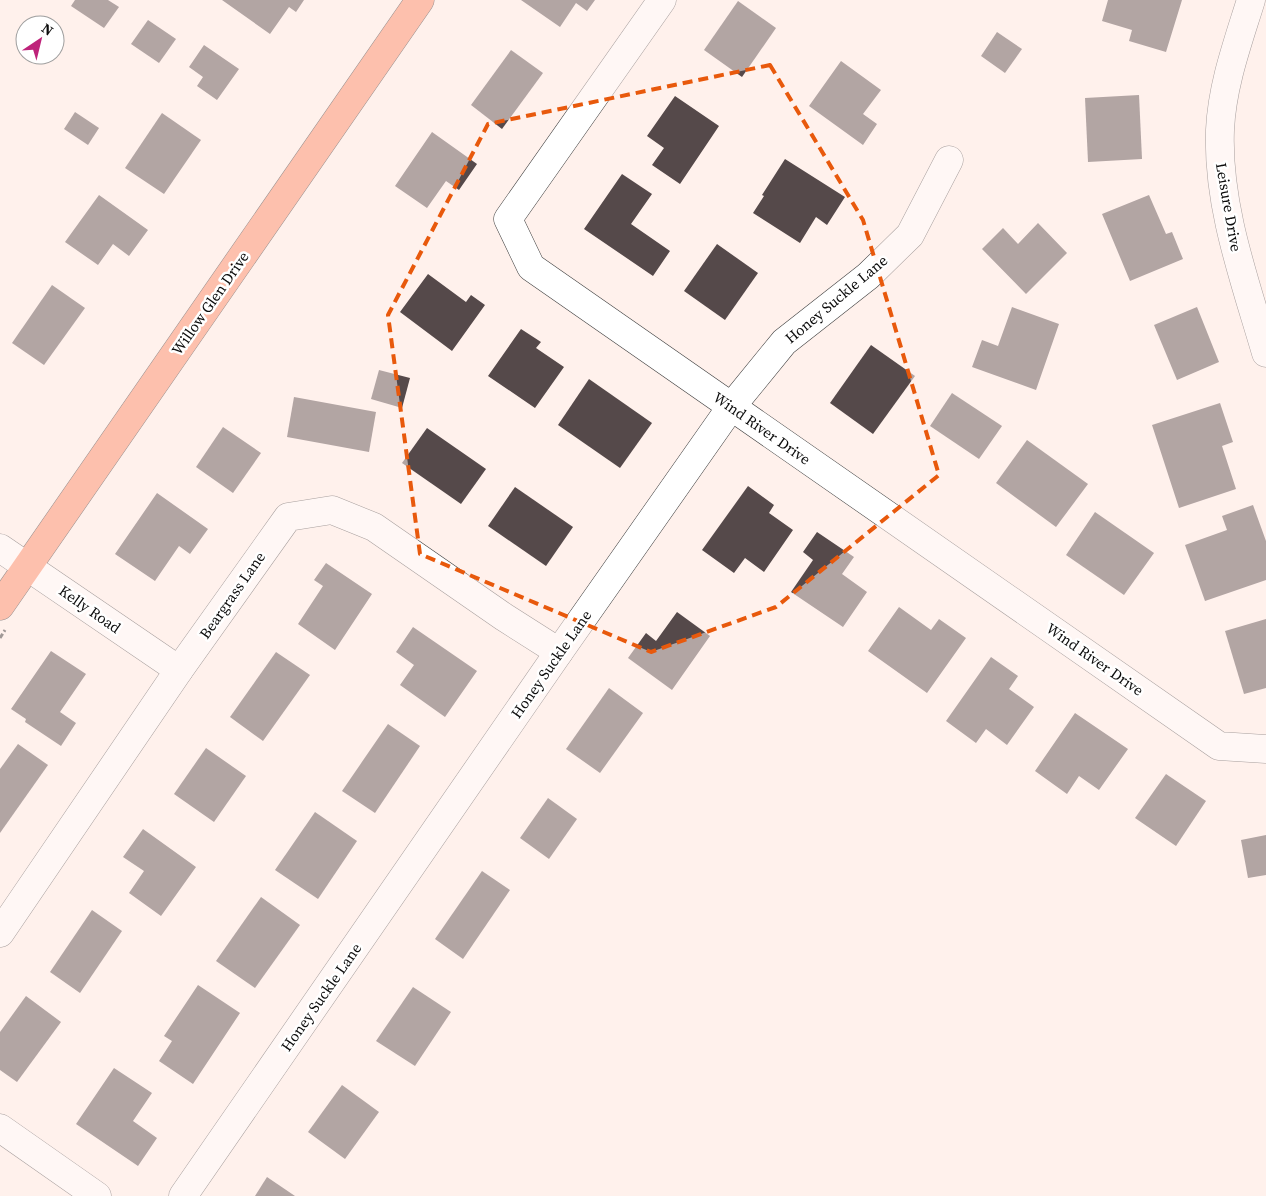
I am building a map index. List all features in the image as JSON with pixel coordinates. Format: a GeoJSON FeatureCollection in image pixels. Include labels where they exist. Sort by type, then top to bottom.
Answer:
{"type":"FeatureCollection","features":[{"type":"Feature","properties":{"kind":"main road","name":"Willow Glen Drive"},"geometry":{"type":"LineString","coordinates":[[0,606],[420,0]]}},
{"type":"Feature","properties":{"kind":"street","name":"Wind River Drive"},"geometry":{"type":"LineString","coordinates":[[662,0],[508,219],[531,267],[1220,746],[1266,749]]}},
{"type":"Feature","properties":{"kind":"street","name":"Leisure Drive"},"geometry":{"type":"LineString","coordinates":[[1252,0],[1235,50],[1225,89],[1220,129],[1221,170],[1238,256],[1266,353]]}},
{"type":"Feature","properties":{"kind":"street","name":"Honey Suckle Lane"},"geometry":{"type":"LineString","coordinates":[[182,1196],[559,652],[732,407],[784,342],[868,276],[910,235],[950,160]]}},
{"type":"Feature","properties":{"kind":"street","name":"Beargrass Lane"},"geometry":{"type":"LineString","coordinates":[[0,933],[179,670],[288,516],[332,510],[374,527],[504,618],[559,652]]}},
{"type":"Feature","properties":{"kind":"street","name":"Kelly Road"},"geometry":{"type":"LineString","coordinates":[[0,548],[179,670]]}},
{"type":"Feature","properties":{"kind":"street"},"geometry":{"type":"LineString","coordinates":[[0,1128],[97,1196]]}},
{"type":"Feature","properties":{"kind":"highlighted area"},"geometry":{"type":"Polygon","coordinates":[[[770,65],[863,220],[939,475],[776,607],[651,652],[420,554],[388,315],[488,124],[770,65]]]}},
{"type":"Feature","properties":{"kind":"building"},"geometry":{"type":"Polygon","coordinates":[[[75,0],[108,0],[119,7],[104,28],[71,6],[75,0]]]}},
{"type":"Feature","properties":{"kind":"building"},"geometry":{"type":"Polygon","coordinates":[[[222,0],[304,0],[296,12],[289,7],[270,34],[222,0]]]}},
{"type":"Feature","properties":{"kind":"building"},"geometry":{"type":"Polygon","coordinates":[[[521,0],[595,0],[587,11],[576,3],[560,27],[521,0]]]}},
{"type":"Feature","properties":{"kind":"building"},"geometry":{"type":"Polygon","coordinates":[[[1108,0],[1182,0],[1166,52],[1129,41],[1132,30],[1102,21],[1108,0]]]}},
{"type":"Feature","properties":{"kind":"building"},"geometry":{"type":"Polygon","coordinates":[[[738,1],[776,28],[742,77],[704,50],[738,1]]]}},
{"type":"Feature","properties":{"kind":"building"},"geometry":{"type":"Polygon","coordinates":[[[148,20],[176,39],[159,63],[131,44],[148,20]]]}},
{"type":"Feature","properties":{"kind":"building"},"geometry":{"type":"Polygon","coordinates":[[[997,32],[1022,49],[1005,73],[981,56],[997,32]]]}},
{"type":"Feature","properties":{"kind":"building"},"geometry":{"type":"Polygon","coordinates":[[[204,45],[239,69],[217,100],[197,86],[203,77],[189,67],[204,45]]]}},
{"type":"Feature","properties":{"kind":"building"},"geometry":{"type":"Polygon","coordinates":[[[511,50],[543,73],[502,129],[471,105],[511,50]]]}},
{"type":"Feature","properties":{"kind":"building"},"geometry":{"type":"Polygon","coordinates":[[[841,61],[881,90],[863,114],[877,124],[863,145],[809,106],[841,61]]]}},
{"type":"Feature","properties":{"kind":"building"},"geometry":{"type":"Polygon","coordinates":[[[1139,95],[1142,159],[1088,162],[1085,98],[1139,95]]]}},
{"type":"Feature","properties":{"kind":"building"},"geometry":{"type":"Polygon","coordinates":[[[675,96],[719,126],[680,184],[652,165],[664,148],[647,136],[675,96]]]}},
{"type":"Feature","properties":{"kind":"building"},"geometry":{"type":"Polygon","coordinates":[[[75,112],[99,128],[88,145],[64,129],[75,112]]]}},
{"type":"Feature","properties":{"kind":"building"},"geometry":{"type":"Polygon","coordinates":[[[162,113],[201,140],[164,194],[125,168],[162,113]]]}},
{"type":"Feature","properties":{"kind":"building"},"geometry":{"type":"Polygon","coordinates":[[[432,132],[477,164],[459,190],[446,181],[427,208],[395,186],[432,132]]]}},
{"type":"Feature","properties":{"kind":"building"},"geometry":{"type":"Polygon","coordinates":[[[785,159],[845,197],[827,225],[816,217],[800,243],[753,213],[785,159]]]}},
{"type":"Feature","properties":{"kind":"building"},"geometry":{"type":"Polygon","coordinates":[[[622,174],[652,194],[631,224],[670,251],[653,276],[584,229],[622,174]]]}},
{"type":"Feature","properties":{"kind":"building"},"geometry":{"type":"Polygon","coordinates":[[[99,195],[148,230],[129,256],[113,244],[98,265],[65,242],[99,195]]]}},
{"type":"Feature","properties":{"kind":"building"},"geometry":{"type":"Polygon","coordinates":[[[1149,195],[1166,234],[1172,232],[1183,259],[1130,281],[1102,214],[1149,195]]]}},
{"type":"Feature","properties":{"kind":"building"},"geometry":{"type":"Polygon","coordinates":[[[1038,223],[1067,253],[1026,294],[982,249],[1003,228],[1018,244],[1038,223]]]}},
{"type":"Feature","properties":{"kind":"building"},"geometry":{"type":"Polygon","coordinates":[[[717,244],[758,273],[725,320],[684,291],[717,244]]]}},
{"type":"Feature","properties":{"kind":"building"},"geometry":{"type":"Polygon","coordinates":[[[428,274],[466,302],[471,295],[485,305],[452,351],[400,312],[428,274]]]}},
{"type":"Feature","properties":{"kind":"building"},"geometry":{"type":"Polygon","coordinates":[[[52,285],[85,308],[44,365],[12,343],[52,285]]]}},
{"type":"Feature","properties":{"kind":"building"},"geometry":{"type":"Polygon","coordinates":[[[1012,307],[1059,324],[1036,390],[972,367],[982,340],[998,346],[1012,307]]]}},
{"type":"Feature","properties":{"kind":"building"},"geometry":{"type":"Polygon","coordinates":[[[1197,307],[1219,362],[1177,380],[1154,325],[1197,307]]]}},
{"type":"Feature","properties":{"kind":"building"},"geometry":{"type":"Polygon","coordinates":[[[521,329],[541,342],[536,348],[564,367],[535,408],[488,376],[521,329]]]}},
{"type":"Feature","properties":{"kind":"building"},"geometry":{"type":"Polygon","coordinates":[[[871,345],[915,376],[873,434],[830,403],[871,345]]]}},
{"type":"Feature","properties":{"kind":"building"},"geometry":{"type":"Polygon","coordinates":[[[379,370],[410,378],[402,408],[371,399],[379,370]]]}},
{"type":"Feature","properties":{"kind":"building"},"geometry":{"type":"Polygon","coordinates":[[[589,379],[652,423],[620,468],[558,425],[589,379]]]}},
{"type":"Feature","properties":{"kind":"building"},"geometry":{"type":"Polygon","coordinates":[[[952,393],[1002,426],[979,459],[930,426],[952,393]]]}},
{"type":"Feature","properties":{"kind":"building"},"geometry":{"type":"Polygon","coordinates":[[[294,397],[376,412],[369,452],[287,437],[294,397]]]}},
{"type":"Feature","properties":{"kind":"building"},"geometry":{"type":"Polygon","coordinates":[[[1220,403],[1233,442],[1222,446],[1236,489],[1179,508],[1152,425],[1220,403]]]}},
{"type":"Feature","properties":{"kind":"building"},"geometry":{"type":"Polygon","coordinates":[[[223,427],[261,453],[233,493],[196,467],[223,427]]]}},
{"type":"Feature","properties":{"kind":"building"},"geometry":{"type":"Polygon","coordinates":[[[427,428],[486,469],[461,504],[402,463],[427,428]]]}},
{"type":"Feature","properties":{"kind":"building"},"geometry":{"type":"Polygon","coordinates":[[[1027,440],[1088,484],[1056,527],[996,483],[1027,440]]]}},
{"type":"Feature","properties":{"kind":"building"},"geometry":{"type":"Polygon","coordinates":[[[748,486],[774,505],[769,513],[793,530],[764,572],[745,558],[734,573],[702,550],[748,486]]]}},
{"type":"Feature","properties":{"kind":"building"},"geometry":{"type":"Polygon","coordinates":[[[515,487],[573,527],[546,566],[488,526],[515,487]]]}},
{"type":"Feature","properties":{"kind":"building"},"geometry":{"type":"Polygon","coordinates":[[[157,493],[208,529],[190,554],[179,546],[155,581],[115,554],[157,493]]]}},
{"type":"Feature","properties":{"kind":"building"},"geometry":{"type":"Polygon","coordinates":[[[1253,505],[1266,541],[1266,580],[1205,601],[1185,545],[1227,530],[1222,516],[1253,505]]]}},
{"type":"Feature","properties":{"kind":"building"},"geometry":{"type":"Polygon","coordinates":[[[1095,512],[1154,553],[1124,595],[1066,555],[1095,512]]]}},
{"type":"Feature","properties":{"kind":"building"},"geometry":{"type":"Polygon","coordinates":[[[817,532],[854,557],[842,574],[867,592],[843,627],[791,592],[813,560],[803,552],[817,532]]]}},
{"type":"Feature","properties":{"kind":"building"},"geometry":{"type":"Polygon","coordinates":[[[326,563],[372,594],[335,650],[298,624],[323,586],[314,580],[326,563]]]}},
{"type":"Feature","properties":{"kind":"building"},"geometry":{"type":"Polygon","coordinates":[[[899,607],[931,630],[939,619],[966,638],[927,693],[868,651],[899,607]]]}},
{"type":"Feature","properties":{"kind":"building"},"geometry":{"type":"Polygon","coordinates":[[[677,612],[710,636],[672,690],[628,658],[646,633],[656,641],[677,612]]]}},
{"type":"Feature","properties":{"kind":"building"},"geometry":{"type":"Polygon","coordinates":[[[1266,619],[1266,688],[1244,694],[1225,631],[1266,619]]]}},
{"type":"Feature","properties":{"kind":"building"},"geometry":{"type":"Polygon","coordinates":[[[413,627],[477,671],[445,717],[400,685],[414,665],[396,652],[413,627]]]}},
{"type":"Feature","properties":{"kind":"building"},"geometry":{"type":"Polygon","coordinates":[[[51,651],[86,674],[60,712],[76,723],[61,746],[25,722],[26,719],[11,709],[51,651]]]}},
{"type":"Feature","properties":{"kind":"building"},"geometry":{"type":"Polygon","coordinates":[[[276,652],[310,675],[263,741],[230,717],[276,652]]]}},
{"type":"Feature","properties":{"kind":"building"},"geometry":{"type":"Polygon","coordinates":[[[991,657],[1018,676],[1009,689],[1034,707],[1007,745],[986,729],[976,743],[946,721],[991,657]]]}},
{"type":"Feature","properties":{"kind":"building"},"geometry":{"type":"Polygon","coordinates":[[[609,688],[643,713],[600,773],[566,749],[609,688]]]}},
{"type":"Feature","properties":{"kind":"building"},"geometry":{"type":"Polygon","coordinates":[[[1075,713],[1128,749],[1099,790],[1079,776],[1067,794],[1035,771],[1075,713]]]}},
{"type":"Feature","properties":{"kind":"building"},"geometry":{"type":"Polygon","coordinates":[[[388,724],[420,746],[375,813],[342,791],[388,724]]]}},
{"type":"Feature","properties":{"kind":"building"},"geometry":{"type":"Polygon","coordinates":[[[18,744],[48,765],[0,833],[0,769],[18,744]]]}},
{"type":"Feature","properties":{"kind":"building"},"geometry":{"type":"Polygon","coordinates":[[[206,748],[246,776],[214,822],[174,794],[206,748]]]}},
{"type":"Feature","properties":{"kind":"building"},"geometry":{"type":"Polygon","coordinates":[[[1166,774],[1206,801],[1176,846],[1135,818],[1166,774]]]}},
{"type":"Feature","properties":{"kind":"building"},"geometry":{"type":"Polygon","coordinates":[[[548,798],[577,819],[549,859],[520,838],[548,798]]]}},
{"type":"Feature","properties":{"kind":"building"},"geometry":{"type":"Polygon","coordinates":[[[315,812],[357,841],[318,899],[275,870],[315,812]]]}},
{"type":"Feature","properties":{"kind":"building"},"geometry":{"type":"Polygon","coordinates":[[[143,829],[196,867],[161,916],[129,893],[144,871],[123,857],[143,829]]]}},
{"type":"Feature","properties":{"kind":"building"},"geometry":{"type":"Polygon","coordinates":[[[1266,835],[1266,875],[1248,878],[1241,840],[1266,835]]]}},
{"type":"Feature","properties":{"kind":"building"},"geometry":{"type":"Polygon","coordinates":[[[482,871],[510,890],[463,959],[435,939],[482,871]]]}},
{"type":"Feature","properties":{"kind":"building"},"geometry":{"type":"Polygon","coordinates":[[[261,897],[300,925],[255,988],[216,961],[261,897]]]}},
{"type":"Feature","properties":{"kind":"building"},"geometry":{"type":"Polygon","coordinates":[[[92,910],[122,931],[80,993],[50,972],[92,910]]]}},
{"type":"Feature","properties":{"kind":"building"},"geometry":{"type":"Polygon","coordinates":[[[198,985],[240,1013],[193,1084],[159,1061],[172,1041],[164,1036],[198,985]]]}},
{"type":"Feature","properties":{"kind":"building"},"geometry":{"type":"Polygon","coordinates":[[[413,987],[451,1012],[415,1066],[376,1041],[413,987]]]}},
{"type":"Feature","properties":{"kind":"building"},"geometry":{"type":"Polygon","coordinates":[[[26,996],[61,1022],[17,1082],[0,1070],[0,1032],[26,996]]]}},
{"type":"Feature","properties":{"kind":"building"},"geometry":{"type":"Polygon","coordinates":[[[114,1068],[152,1093],[133,1121],[157,1138],[138,1166],[76,1124],[114,1068]]]}},
{"type":"Feature","properties":{"kind":"building"},"geometry":{"type":"Polygon","coordinates":[[[342,1085],[379,1112],[345,1159],[308,1132],[342,1085]]]}},
{"type":"Feature","properties":{"kind":"building"},"geometry":{"type":"Polygon","coordinates":[[[267,1177],[295,1196],[255,1196],[267,1177]]]}}]}
